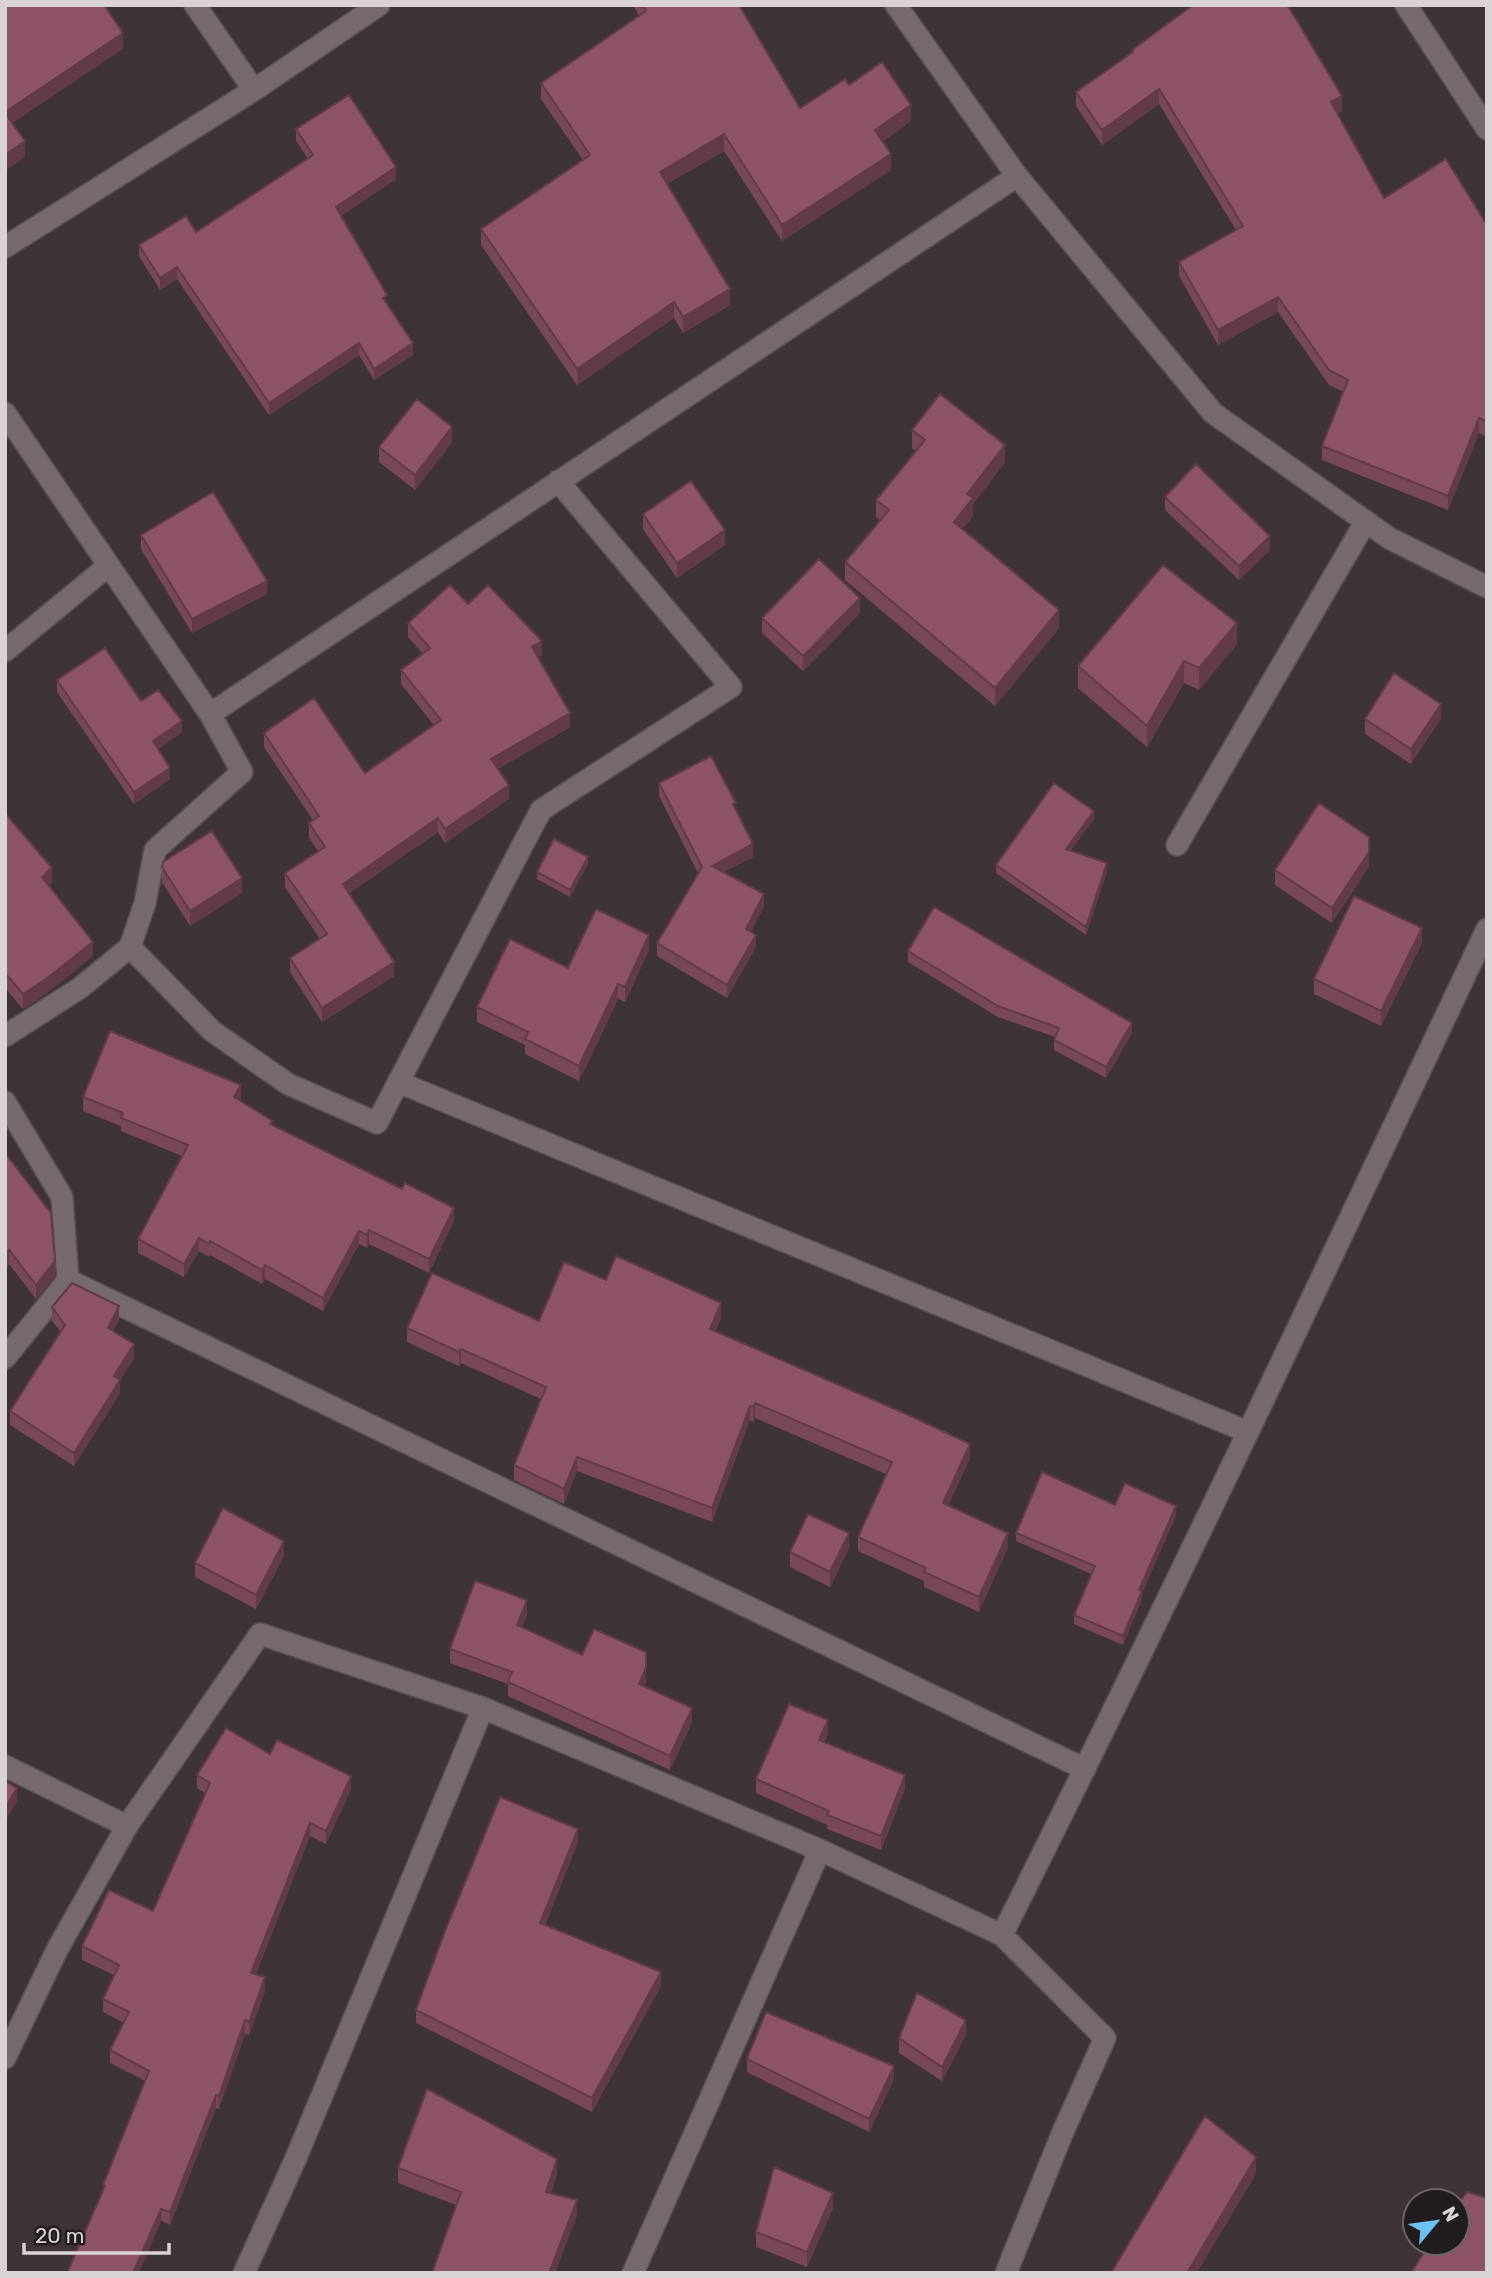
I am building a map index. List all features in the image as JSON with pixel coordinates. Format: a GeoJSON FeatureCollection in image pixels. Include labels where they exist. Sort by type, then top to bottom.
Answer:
{"type":"FeatureCollection","features":[{"type":"Feature","properties":{"kind":"street"},"geometry":{"type":"LineString","coordinates":[[195,5],[254,90]]}},
{"type":"Feature","properties":{"kind":"street"},"geometry":{"type":"LineString","coordinates":[[5,247],[254,90],[379,5]]}},
{"type":"Feature","properties":{"kind":"street"},"geometry":{"type":"LineString","coordinates":[[896,5],[1017,176],[1213,413],[1389,538],[1487,587]]}},
{"type":"Feature","properties":{"kind":"street"},"geometry":{"type":"LineString","coordinates":[[1406,5],[1487,129]]}},
{"type":"Feature","properties":{"kind":"street"},"geometry":{"type":"LineString","coordinates":[[210,714],[1017,176]]}},
{"type":"Feature","properties":{"kind":"street"},"geometry":{"type":"LineString","coordinates":[[5,413],[210,714],[242,772],[155,850],[145,903],[131,947],[80,988],[5,1036]]}},
{"type":"Feature","properties":{"kind":"street"},"geometry":{"type":"LineString","coordinates":[[131,947],[212,1031],[288,1084],[377,1123],[541,810],[731,687],[558,481]]}},
{"type":"Feature","properties":{"kind":"street"},"geometry":{"type":"LineString","coordinates":[[1177,845],[1366,521]]}},
{"type":"Feature","properties":{"kind":"street"},"geometry":{"type":"LineString","coordinates":[[5,651],[108,566]]}},
{"type":"Feature","properties":{"kind":"street"},"geometry":{"type":"LineString","coordinates":[[1002,1935],[1248,1432],[1487,929]]}},
{"type":"Feature","properties":{"kind":"street"},"geometry":{"type":"LineString","coordinates":[[398,1082],[1248,1432]]}},
{"type":"Feature","properties":{"kind":"street"},"geometry":{"type":"LineString","coordinates":[[5,1102],[62,1197],[68,1280],[5,1358]]}},
{"type":"Feature","properties":{"kind":"street"},"geometry":{"type":"LineString","coordinates":[[68,1280],[1085,1769]]}},
{"type":"Feature","properties":{"kind":"street"},"geometry":{"type":"LineString","coordinates":[[5,2058],[58,1948],[127,1826],[260,1634],[483,1708],[820,1850],[1002,1935],[1105,2038],[1062,2134],[1006,2273]]}},
{"type":"Feature","properties":{"kind":"street"},"geometry":{"type":"LineString","coordinates":[[244,2273],[296,2158],[483,1708]]}},
{"type":"Feature","properties":{"kind":"street"},"geometry":{"type":"LineString","coordinates":[[5,1766],[127,1826]]}},
{"type":"Feature","properties":{"kind":"street"},"geometry":{"type":"LineString","coordinates":[[634,2273],[820,1850]]}},
{"type":"Feature","properties":{"kind":"building"},"geometry":{"type":"Polygon","coordinates":[[[5,5],[104,5],[123,33],[5,112],[5,5]]]}},
{"type":"Feature","properties":{"kind":"building"},"geometry":{"type":"Polygon","coordinates":[[[643,5],[739,5],[800,108],[845,79],[849,85],[882,62],[911,105],[875,130],[891,154],[782,225],[724,134],[660,172],[730,289],[683,317],[674,302],[577,369],[481,229],[590,155],[541,83],[646,11],[643,5]]]}},
{"type":"Feature","properties":{"kind":"building"},"geometry":{"type":"Polygon","coordinates":[[[1193,5],[1287,5],[1342,96],[1331,102],[1384,198],[1446,159],[1487,225],[1487,422],[1479,418],[1448,496],[1322,446],[1348,380],[1329,370],[1278,297],[1218,330],[1179,262],[1243,226],[1159,89],[1102,130],[1076,92],[1193,5]]]}},
{"type":"Feature","properties":{"kind":"building"},"geometry":{"type":"Polygon","coordinates":[[[349,95],[396,167],[336,207],[387,295],[383,298],[413,343],[374,369],[359,343],[269,403],[177,267],[160,278],[139,245],[186,216],[196,232],[313,155],[296,129],[349,95]]]}},
{"type":"Feature","properties":{"kind":"building"},"geometry":{"type":"Polygon","coordinates":[[[5,113],[25,141],[5,155],[5,113]]]}},
{"type":"Feature","properties":{"kind":"building"},"geometry":{"type":"Polygon","coordinates":[[[940,394],[1005,445],[967,494],[973,498],[954,522],[1059,610],[995,688],[845,562],[889,510],[876,500],[925,440],[912,430],[940,394]]]}},
{"type":"Feature","properties":{"kind":"building"},"geometry":{"type":"Polygon","coordinates":[[[417,399],[452,427],[415,475],[379,447],[417,399]]]}},
{"type":"Feature","properties":{"kind":"building"},"geometry":{"type":"Polygon","coordinates":[[[1196,464],[1270,536],[1239,566],[1165,497],[1196,464]]]}},
{"type":"Feature","properties":{"kind":"building"},"geometry":{"type":"Polygon","coordinates":[[[691,481],[725,530],[677,563],[643,514],[691,481]]]}},
{"type":"Feature","properties":{"kind":"building"},"geometry":{"type":"Polygon","coordinates":[[[213,492],[267,581],[192,619],[141,535],[213,492]]]}},
{"type":"Feature","properties":{"kind":"building"},"geometry":{"type":"Polygon","coordinates":[[[819,559],[860,598],[803,656],[762,618],[819,559]]]}},
{"type":"Feature","properties":{"kind":"building"},"geometry":{"type":"Polygon","coordinates":[[[1163,565],[1237,623],[1199,668],[1184,661],[1147,726],[1078,666],[1163,565]]]}},
{"type":"Feature","properties":{"kind":"building"},"geometry":{"type":"Polygon","coordinates":[[[450,585],[468,604],[488,585],[542,641],[532,647],[570,713],[491,759],[509,785],[445,829],[438,818],[343,884],[394,962],[322,1008],[290,958],[327,934],[285,873],[325,847],[309,823],[319,816],[264,733],[314,698],[365,773],[441,720],[401,670],[430,648],[408,623],[450,585]]]}},
{"type":"Feature","properties":{"kind":"building"},"geometry":{"type":"Polygon","coordinates":[[[105,648],[141,701],[158,690],[182,721],[153,741],[170,768],[134,792],[57,680],[105,648]]]}},
{"type":"Feature","properties":{"kind":"building"},"geometry":{"type":"Polygon","coordinates":[[[1394,673],[1441,704],[1411,749],[1365,719],[1394,673]]]}},
{"type":"Feature","properties":{"kind":"building"},"geometry":{"type":"Polygon","coordinates":[[[711,756],[736,803],[733,804],[753,844],[712,866],[764,894],[746,929],[756,935],[727,985],[657,943],[702,867],[659,783],[711,756]]]}},
{"type":"Feature","properties":{"kind":"building"},"geometry":{"type":"Polygon","coordinates":[[[1054,783],[1094,811],[1066,849],[1107,863],[1086,927],[996,865],[1054,783]]]}},
{"type":"Feature","properties":{"kind":"building"},"geometry":{"type":"Polygon","coordinates":[[[1319,803],[1369,837],[1369,852],[1332,908],[1275,870],[1319,803]]]}},
{"type":"Feature","properties":{"kind":"building"},"geometry":{"type":"Polygon","coordinates":[[[5,813],[52,868],[42,877],[93,942],[23,994],[5,973],[5,813]]]}},
{"type":"Feature","properties":{"kind":"building"},"geometry":{"type":"Polygon","coordinates":[[[212,831],[242,878],[190,911],[162,867],[163,862],[212,831]]]}},
{"type":"Feature","properties":{"kind":"building"},"geometry":{"type":"Polygon","coordinates":[[[554,839],[588,857],[570,890],[537,872],[554,839]]]}},
{"type":"Feature","properties":{"kind":"building"},"geometry":{"type":"Polygon","coordinates":[[[1354,896],[1422,928],[1381,1011],[1314,979],[1354,896]]]}},
{"type":"Feature","properties":{"kind":"building"},"geometry":{"type":"Polygon","coordinates":[[[934,907],[1132,1023],[1106,1067],[1054,1040],[1059,1028],[998,1006],[908,951],[934,907]]]}},
{"type":"Feature","properties":{"kind":"building"},"geometry":{"type":"Polygon","coordinates":[[[596,909],[649,935],[625,987],[618,984],[579,1066],[525,1039],[528,1032],[477,1007],[510,939],[568,968],[596,909]]]}},
{"type":"Feature","properties":{"kind":"building"},"geometry":{"type":"Polygon","coordinates":[[[110,1031],[241,1085],[234,1097],[273,1121],[270,1124],[402,1189],[405,1183],[454,1208],[429,1259],[369,1230],[367,1235],[359,1231],[323,1298],[265,1265],[262,1270],[210,1241],[209,1244],[199,1238],[184,1264],[138,1239],[188,1145],[121,1118],[123,1113],[83,1097],[110,1031]]]}},
{"type":"Feature","properties":{"kind":"building"},"geometry":{"type":"Polygon","coordinates":[[[5,1153],[51,1213],[55,1261],[36,1285],[9,1250],[5,1253],[5,1153]]]}},
{"type":"Feature","properties":{"kind":"building"},"geometry":{"type":"Polygon","coordinates":[[[616,1256],[721,1303],[710,1329],[970,1444],[943,1503],[1008,1533],[979,1597],[924,1572],[926,1568],[858,1537],[892,1462],[755,1403],[753,1407],[750,1406],[712,1508],[577,1457],[564,1489],[514,1465],[546,1387],[407,1328],[432,1273],[539,1321],[564,1262],[606,1280],[616,1256]]]}},
{"type":"Feature","properties":{"kind":"building"},"geometry":{"type":"Polygon","coordinates":[[[72,1283],[119,1306],[108,1328],[134,1344],[114,1376],[120,1380],[74,1453],[10,1411],[65,1325],[52,1307],[72,1283]]]}},
{"type":"Feature","properties":{"kind":"building"},"geometry":{"type":"Polygon","coordinates":[[[1042,1472],[1115,1505],[1125,1483],[1176,1506],[1139,1590],[1142,1591],[1123,1636],[1074,1615],[1095,1566],[1016,1533],[1042,1472]]]}},
{"type":"Feature","properties":{"kind":"building"},"geometry":{"type":"Polygon","coordinates":[[[223,1508],[284,1541],[256,1595],[195,1563],[223,1508]]]}},
{"type":"Feature","properties":{"kind":"building"},"geometry":{"type":"Polygon","coordinates":[[[808,1514],[849,1533],[830,1572],[790,1552],[808,1514]]]}},
{"type":"Feature","properties":{"kind":"building"},"geometry":{"type":"Polygon","coordinates":[[[475,1581],[527,1600],[517,1625],[582,1655],[594,1629],[646,1652],[646,1668],[639,1684],[692,1708],[670,1756],[508,1682],[512,1672],[450,1649],[475,1581]]]}},
{"type":"Feature","properties":{"kind":"building"},"geometry":{"type":"Polygon","coordinates":[[[789,1704],[828,1720],[819,1740],[905,1775],[881,1836],[827,1815],[829,1811],[756,1779],[789,1704]]]}},
{"type":"Feature","properties":{"kind":"building"},"geometry":{"type":"Polygon","coordinates":[[[226,1728],[270,1754],[277,1740],[351,1776],[326,1831],[310,1823],[251,1973],[265,1977],[249,2022],[245,2020],[219,2096],[216,2095],[170,2212],[161,2209],[133,2273],[67,2273],[105,2186],[103,2185],[149,2071],[110,2050],[129,2012],[103,1999],[119,1965],[82,1946],[109,1890],[153,1911],[210,1783],[197,1775],[226,1728]]]}},
{"type":"Feature","properties":{"kind":"building"},"geometry":{"type":"Polygon","coordinates":[[[5,1781],[17,1788],[5,1808],[5,1781]]]}},
{"type":"Feature","properties":{"kind":"building"},"geometry":{"type":"Polygon","coordinates":[[[500,1797],[578,1829],[540,1923],[661,1972],[592,2098],[416,2010],[500,1797]]]}},
{"type":"Feature","properties":{"kind":"building"},"geometry":{"type":"Polygon","coordinates":[[[917,1993],[966,2020],[942,2067],[899,2038],[917,1993]]]}},
{"type":"Feature","properties":{"kind":"building"},"geometry":{"type":"Polygon","coordinates":[[[766,2012],[894,2066],[869,2119],[747,2059],[766,2012]]]}},
{"type":"Feature","properties":{"kind":"building"},"geometry":{"type":"Polygon","coordinates":[[[427,2089],[557,2159],[546,2192],[577,2200],[549,2273],[432,2273],[461,2192],[398,2168],[427,2089]]]}},
{"type":"Feature","properties":{"kind":"building"},"geometry":{"type":"Polygon","coordinates":[[[1205,2116],[1256,2157],[1187,2273],[1111,2273],[1205,2116]]]}},
{"type":"Feature","properties":{"kind":"building"},"geometry":{"type":"Polygon","coordinates":[[[774,2167],[833,2193],[807,2252],[756,2232],[774,2167]]]}},
{"type":"Feature","properties":{"kind":"building"},"geometry":{"type":"Polygon","coordinates":[[[1471,2193],[1487,2198],[1487,2273],[1411,2273],[1421,2257],[1471,2257],[1471,2193]]]}}]}
